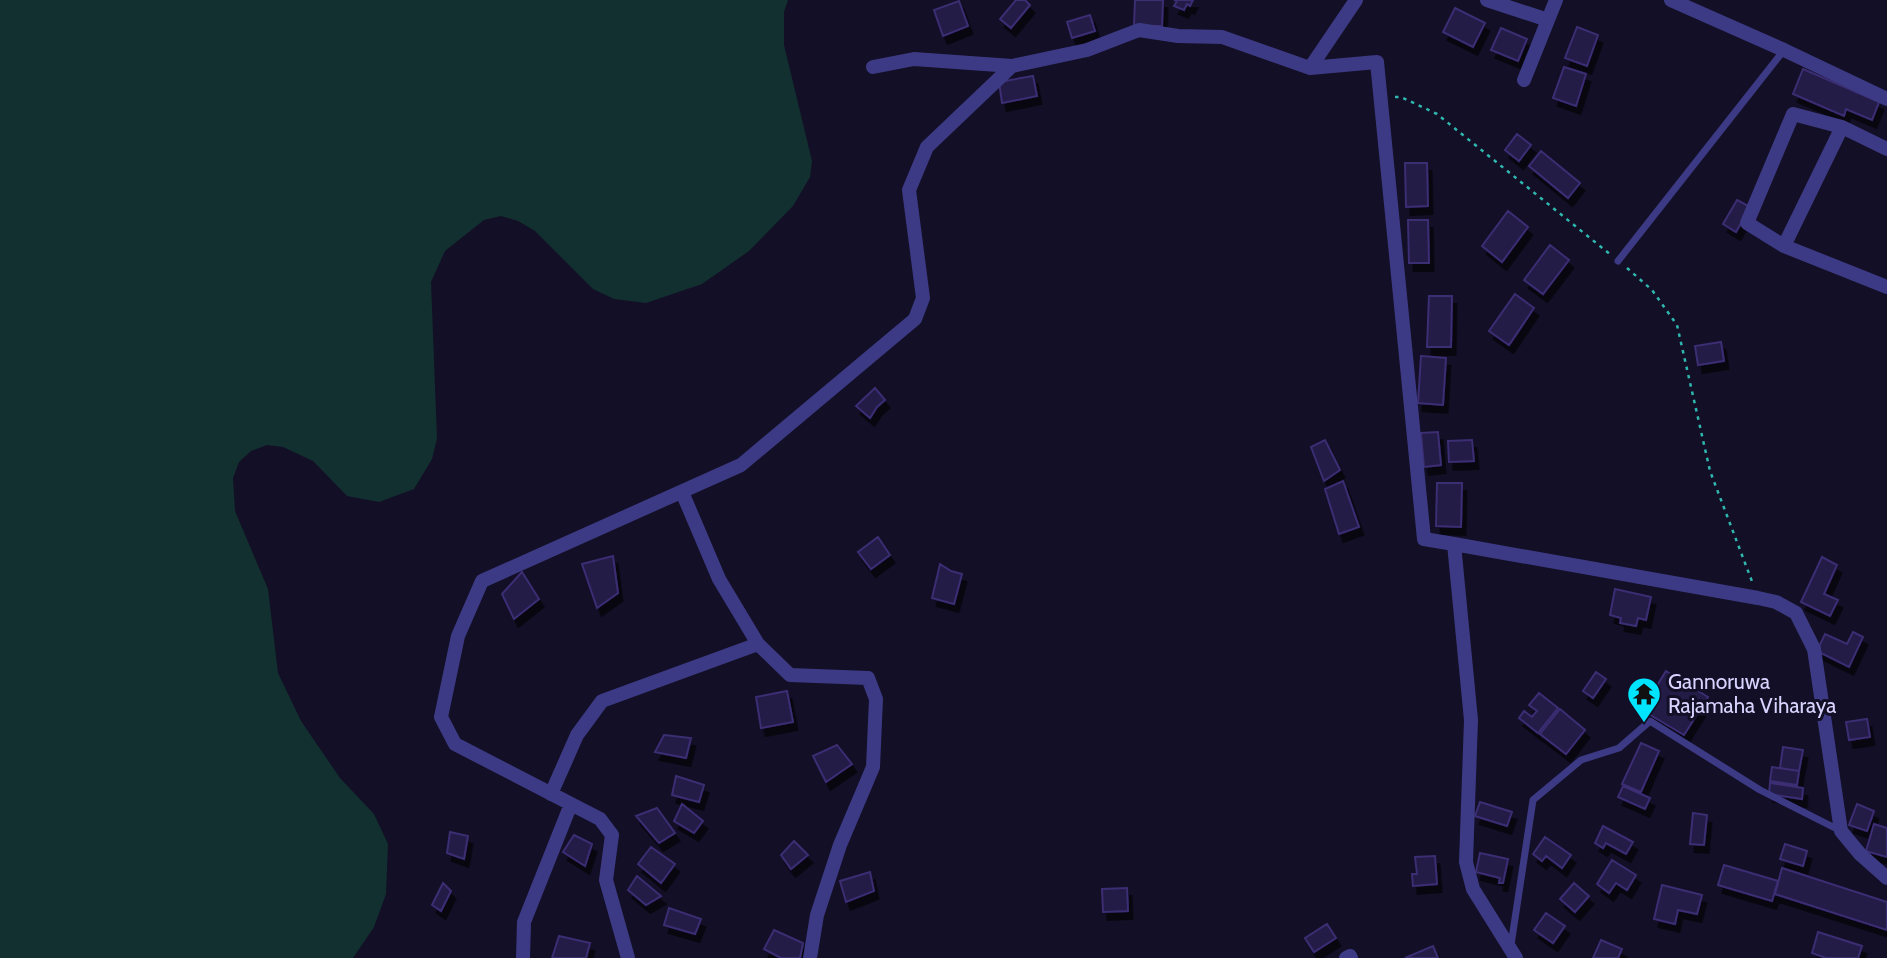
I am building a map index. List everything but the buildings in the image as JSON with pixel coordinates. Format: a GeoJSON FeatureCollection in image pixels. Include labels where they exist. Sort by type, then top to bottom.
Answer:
{"type":"FeatureCollection","features":[{"type":"Feature","properties":{"kind":"street"},"geometry":{"type":"LineString","coordinates":[[1310,68],[1356,0]]}},
{"type":"Feature","properties":{"kind":"street"},"geometry":{"type":"LineString","coordinates":[[1487,0],[1548,20]]}},
{"type":"Feature","properties":{"kind":"street"},"geometry":{"type":"LineString","coordinates":[[1524,80],[1556,0]]}},
{"type":"Feature","properties":{"kind":"street"},"geometry":{"type":"LineString","coordinates":[[1671,0],[1887,99]]}},
{"type":"Feature","properties":{"kind":"street"},"geometry":{"type":"LineString","coordinates":[[873,67],[914,59],[1012,66],[1087,50],[1139,30],[1178,36],[1222,37],[1310,68],[1377,61],[1424,539],[1758,598],[1776,602],[1796,613],[1814,649],[1841,831],[1887,878]]}},
{"type":"Feature","properties":{"kind":"street"},"geometry":{"type":"LineString","coordinates":[[628,958],[606,880],[612,835],[600,818],[455,744],[441,717],[458,636],[482,581],[741,465],[915,319],[923,298],[909,190],[928,147],[1012,66]]}},
{"type":"Feature","properties":{"kind":"street"},"geometry":{"type":"LineString","coordinates":[[1887,149],[1842,127],[1793,114],[1747,223],[1784,246],[1887,287]]}},
{"type":"Feature","properties":{"kind":"street"},"geometry":{"type":"LineString","coordinates":[[1784,246],[1842,127]]}},
{"type":"Feature","properties":{"kind":"street"},"geometry":{"type":"LineString","coordinates":[[682,492],[719,579],[758,644],[790,675],[868,678],[876,699],[873,767],[840,845],[817,915],[810,958]]}},
{"type":"Feature","properties":{"kind":"street"},"geometry":{"type":"LineString","coordinates":[[1454,544],[1471,720],[1466,862],[1473,889],[1513,954]]}},
{"type":"Feature","properties":{"kind":"street"},"geometry":{"type":"LineString","coordinates":[[551,794],[576,735],[601,701],[758,644]]}},
{"type":"Feature","properties":{"kind":"street"},"geometry":{"type":"LineString","coordinates":[[523,958],[524,922],[571,804]]}},
{"type":"Feature","properties":{"kind":"lane"},"geometry":{"type":"LineString","coordinates":[[1618,261],[1784,50]]}},
{"type":"Feature","properties":{"kind":"lane"},"geometry":{"type":"LineString","coordinates":[[1513,954],[1533,800],[1581,760],[1619,748],[1650,721],[1760,790],[1841,831]]}},
{"type":"Feature","properties":{"kind":"path"},"geometry":{"type":"LineString","coordinates":[[1381,97],[1401,97],[1437,114],[1652,290],[1677,325],[1710,471],[1758,598]]}},
{"type":"Feature","properties":{"kind":"green space"},"geometry":{"type":"Polygon","coordinates":[[[0,0],[788,0],[784,12],[784,45],[812,161],[810,177],[793,206],[749,251],[702,284],[646,303],[614,299],[593,289],[535,231],[518,221],[501,216],[484,220],[445,251],[431,282],[437,439],[432,459],[414,489],[379,502],[347,496],[313,461],[283,447],[267,445],[251,451],[239,462],[233,478],[235,511],[268,589],[278,673],[301,721],[340,778],[374,814],[388,844],[386,894],[374,927],[353,958],[0,958],[0,0]]]}},
{"type":"Feature","properties":{"kind":"place","name":"Gannoruwa Rajamaha Viharaya"},"geometry":{"type":"Point","coordinates":[1644,724]}}]}
